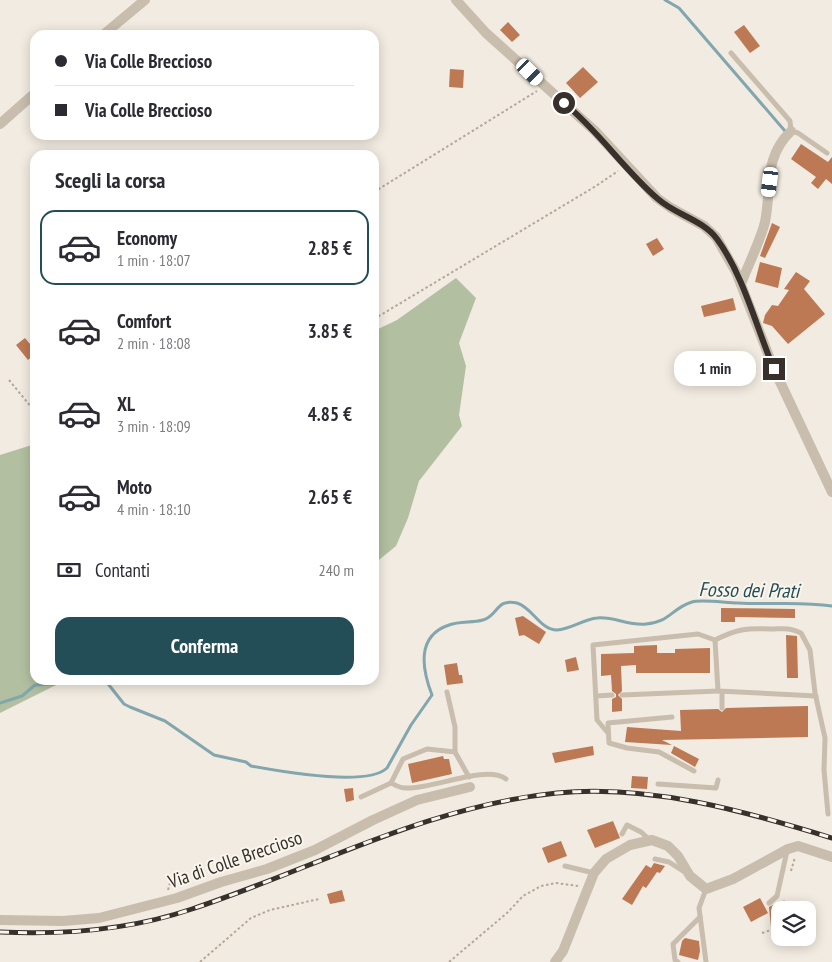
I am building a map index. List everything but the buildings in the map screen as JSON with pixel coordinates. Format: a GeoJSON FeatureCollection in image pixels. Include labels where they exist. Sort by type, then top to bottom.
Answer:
{"type":"FeatureCollection","features":[{"type":"Feature","properties":{"kind":"street"},"geometry":{"type":"LineString","coordinates":[[109,30],[145,0]]}},
{"type":"Feature","properties":{"kind":"street"},"geometry":{"type":"LineString","coordinates":[[456,0],[486,34],[588,124],[661,202],[704,226],[713,234],[729,258],[741,284],[768,355],[832,492]]}},
{"type":"Feature","properties":{"kind":"street"},"geometry":{"type":"LineString","coordinates":[[0,124],[30,97]]}},
{"type":"Feature","properties":{"kind":"street"},"geometry":{"type":"LineString","coordinates":[[741,284],[764,223],[776,149],[791,131]]}},
{"type":"Feature","properties":{"kind":"street","name":"Via di Colle Breccioso"},"geometry":{"type":"LineString","coordinates":[[0,920],[63,921],[99,918],[169,900],[267,869],[315,850],[404,806],[469,782]]}},
{"type":"Feature","properties":{"kind":"street"},"geometry":{"type":"LineString","coordinates":[[555,962],[563,951],[594,873],[606,859],[630,844],[650,840],[668,846],[678,856],[690,876],[706,889],[733,879],[788,849],[798,846],[832,857]]}},
{"type":"Feature","properties":{"kind":"lane"},"geometry":{"type":"LineString","coordinates":[[731,53],[790,121],[791,131],[798,133],[827,153]]}},
{"type":"Feature","properties":{"kind":"lane"},"geometry":{"type":"LineString","coordinates":[[608,733],[597,720],[593,645],[698,634],[715,640],[735,630],[751,627],[790,628],[801,633],[810,650],[816,696],[825,738],[824,770],[828,814]]}},
{"type":"Feature","properties":{"kind":"lane"},"geometry":{"type":"LineString","coordinates":[[715,640],[722,708]]}},
{"type":"Feature","properties":{"kind":"lane"},"geometry":{"type":"LineString","coordinates":[[447,692],[454,727],[455,752],[469,782]]}},
{"type":"Feature","properties":{"kind":"lane"},"geometry":{"type":"LineString","coordinates":[[622,695],[720,692],[816,696]]}},
{"type":"Feature","properties":{"kind":"lane"},"geometry":{"type":"LineString","coordinates":[[596,696],[612,695]]}},
{"type":"Feature","properties":{"kind":"lane"},"geometry":{"type":"LineString","coordinates":[[672,717],[608,723],[609,743],[627,748],[659,752],[694,771]]}},
{"type":"Feature","properties":{"kind":"lane"},"geometry":{"type":"LineString","coordinates":[[361,797],[390,783],[403,759],[427,749],[455,752]]}},
{"type":"Feature","properties":{"kind":"lane"},"geometry":{"type":"LineString","coordinates":[[390,783],[404,788],[411,788],[469,782],[486,774],[500,775],[506,779]]}},
{"type":"Feature","properties":{"kind":"lane"},"geometry":{"type":"LineString","coordinates":[[658,784],[716,788],[718,780]]}},
{"type":"Feature","properties":{"kind":"lane"},"geometry":{"type":"LineString","coordinates":[[622,834],[628,825],[641,832],[650,840]]}},
{"type":"Feature","properties":{"kind":"lane"},"geometry":{"type":"LineString","coordinates":[[769,903],[777,896],[788,849]]}},
{"type":"Feature","properties":{"kind":"lane"},"geometry":{"type":"LineString","coordinates":[[655,859],[669,862],[690,876]]}},
{"type":"Feature","properties":{"kind":"lane"},"geometry":{"type":"LineString","coordinates":[[565,866],[594,873]]}},
{"type":"Feature","properties":{"kind":"lane"},"geometry":{"type":"LineString","coordinates":[[706,889],[699,908],[706,962]]}},
{"type":"Feature","properties":{"kind":"lane"},"geometry":{"type":"LineString","coordinates":[[678,962],[675,960],[673,944],[700,917]]}},
{"type":"Feature","properties":{"kind":"path"},"geometry":{"type":"LineString","coordinates":[[379,189],[545,86]]}},
{"type":"Feature","properties":{"kind":"path"},"geometry":{"type":"LineString","coordinates":[[379,315],[596,186],[626,165]]}},
{"type":"Feature","properties":{"kind":"path"},"geometry":{"type":"LineString","coordinates":[[9,380],[30,406]]}},
{"type":"Feature","properties":{"kind":"path"},"geometry":{"type":"LineString","coordinates":[[169,900],[168,886],[172,876]]}},
{"type":"Feature","properties":{"kind":"path"},"geometry":{"type":"LineString","coordinates":[[449,962],[507,913],[523,896],[541,886],[556,883],[588,888]]}},
{"type":"Feature","properties":{"kind":"path"},"geometry":{"type":"LineString","coordinates":[[200,962],[251,918],[270,910],[319,899]]}},
{"type":"Feature","properties":{"kind":"path"},"geometry":{"type":"LineString","coordinates":[[762,933],[771,929]]}},
{"type":"Feature","properties":{"kind":"green space"},"geometry":{"type":"Polygon","coordinates":[[[456,278],[476,298],[459,343],[466,366],[459,415],[462,426],[419,481],[408,518],[396,546],[379,560],[379,329],[397,320],[456,278]]]}},
{"type":"Feature","properties":{"kind":"green space"},"geometry":{"type":"Polygon","coordinates":[[[30,446],[30,685],[56,685],[0,713],[0,455],[30,446]]]}},
{"type":"Feature","properties":{"kind":"waterway"},"geometry":{"type":"LineString","coordinates":[[665,0],[679,8],[785,131]]}},
{"type":"Feature","properties":{"kind":"waterway","name":"Fosso dei Prati"},"geometry":{"type":"LineString","coordinates":[[109,685],[124,704],[165,721],[214,755],[246,762],[251,766],[281,771],[322,776],[361,776],[377,774],[387,768],[411,725],[432,695],[424,664],[426,645],[431,637],[438,630],[449,625],[488,618],[505,603],[517,603],[523,606],[541,623],[557,630],[597,618],[609,618],[640,624],[654,623],[666,618],[685,605],[696,601],[832,606]]}},
{"type":"Feature","properties":{"kind":"waterway","name":"Fosso dei Prati"},"geometry":{"type":"LineString","coordinates":[[0,703],[22,696],[35,685]]}},
{"type":"Feature","properties":{"kind":"railway"},"geometry":{"type":"LineString","coordinates":[[0,932],[73,932],[145,922],[192,909],[237,893],[416,825],[462,811],[509,800],[557,793],[592,791],[662,796],[765,818],[832,838]]}},
{"type":"Feature","properties":{"kind":"route"},"geometry":{"type":"LineString","coordinates":[[564,103],[595,131],[657,198],[674,210],[704,226],[716,237],[736,272],[774,369]]}}]}
